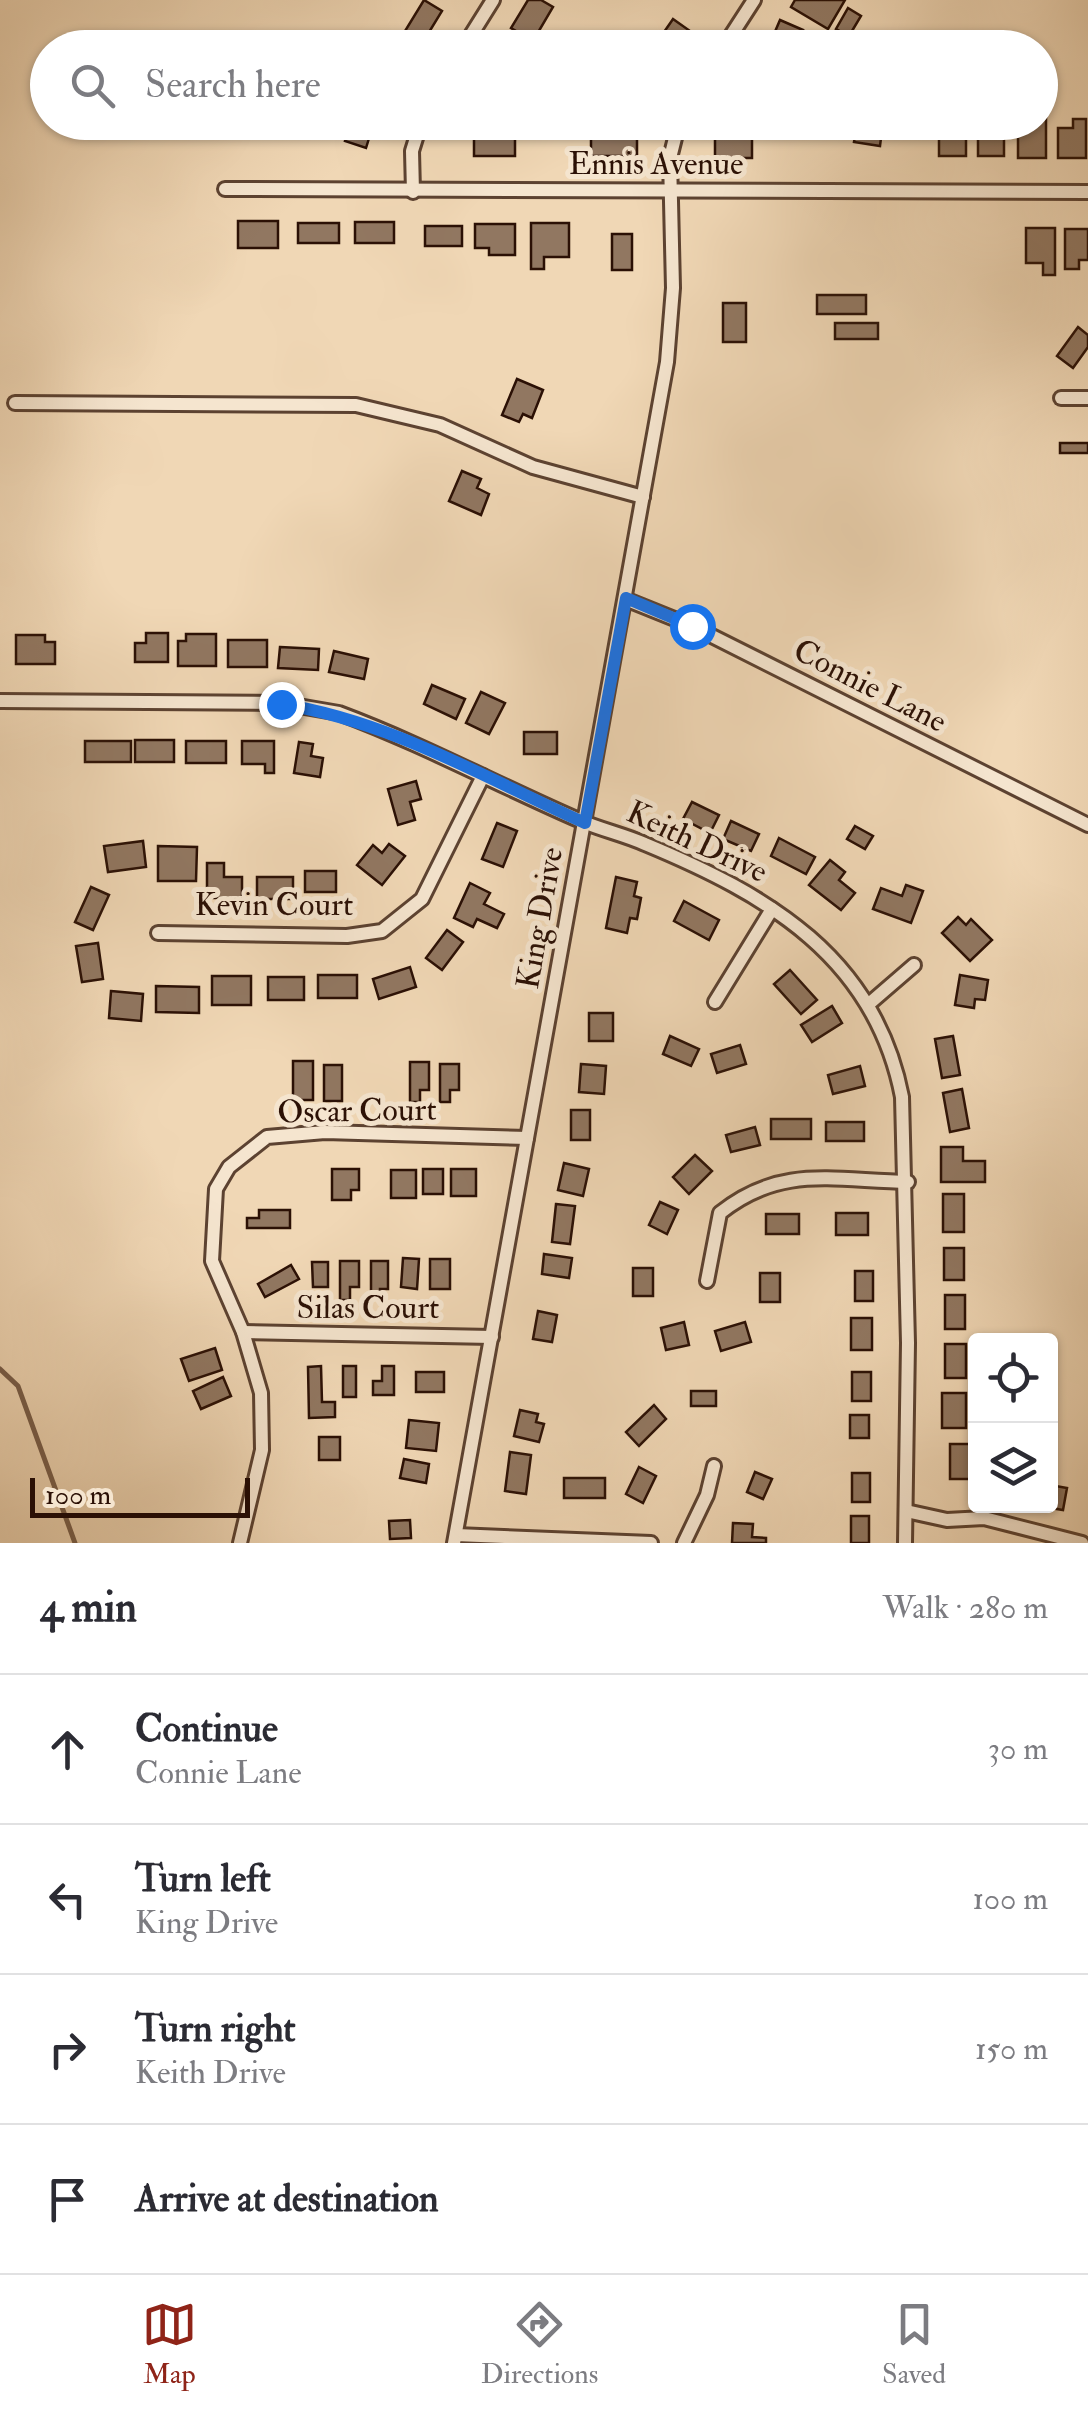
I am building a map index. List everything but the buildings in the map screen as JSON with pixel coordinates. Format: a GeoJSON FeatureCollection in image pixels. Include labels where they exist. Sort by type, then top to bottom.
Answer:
{"type":"FeatureCollection","features":[{"type":"Feature","properties":{"kind":"street"},"geometry":{"type":"LineString","coordinates":[[474,30],[493,0]]}},
{"type":"Feature","properties":{"kind":"street"},"geometry":{"type":"LineString","coordinates":[[735,30],[754,0]]}},
{"type":"Feature","properties":{"kind":"street"},"geometry":{"type":"LineString","coordinates":[[413,192],[415,140]]}},
{"type":"Feature","properties":{"kind":"street","name":"King Drive"},"geometry":{"type":"LineString","coordinates":[[455,1539],[667,362],[672,288],[670,158],[674,140]]}},
{"type":"Feature","properties":{"kind":"street","name":"Ennis Avenue"},"geometry":{"type":"LineString","coordinates":[[225,189],[1088,192]]}},
{"type":"Feature","properties":{"kind":"street"},"geometry":{"type":"LineString","coordinates":[[1061,398],[1088,398]]}},
{"type":"Feature","properties":{"kind":"street"},"geometry":{"type":"LineString","coordinates":[[14,403],[356,405],[440,425],[533,467],[643,498]]}},
{"type":"Feature","properties":{"kind":"street","name":"Connie Lane"},"geometry":{"type":"LineString","coordinates":[[626,598],[692,626],[1088,825]]}},
{"type":"Feature","properties":{"kind":"street","name":"Keith Drive"},"geometry":{"type":"LineString","coordinates":[[0,700],[281,704],[320,710],[407,738],[585,823],[644,843],[744,890],[826,950],[870,1003],[895,1060],[902,1097],[908,1182],[904,1543]]}},
{"type":"Feature","properties":{"kind":"street","name":"Kevin Court"},"geometry":{"type":"LineString","coordinates":[[158,933],[348,936],[382,930],[422,899],[483,776]]}},
{"type":"Feature","properties":{"kind":"street"},"geometry":{"type":"LineString","coordinates":[[715,1002],[772,908]]}},
{"type":"Feature","properties":{"kind":"street"},"geometry":{"type":"LineString","coordinates":[[870,1003],[914,965]]}},
{"type":"Feature","properties":{"kind":"street","name":"Oscar Court"},"geometry":{"type":"LineString","coordinates":[[240,1543],[262,1450],[261,1393],[244,1332],[212,1261],[211,1222],[216,1189],[229,1167],[267,1137],[325,1132],[527,1138]]}},
{"type":"Feature","properties":{"kind":"street"},"geometry":{"type":"LineString","coordinates":[[706,1281],[720,1213],[764,1184],[788,1178],[908,1182]]}},
{"type":"Feature","properties":{"kind":"street","name":"Silas Court"},"geometry":{"type":"LineString","coordinates":[[244,1332],[492,1336]]}},
{"type":"Feature","properties":{"kind":"street"},"geometry":{"type":"LineString","coordinates":[[684,1543],[707,1495],[714,1466]]}},
{"type":"Feature","properties":{"kind":"street"},"geometry":{"type":"LineString","coordinates":[[906,1511],[947,1520],[984,1518],[1082,1543]]}},
{"type":"Feature","properties":{"kind":"street"},"geometry":{"type":"LineString","coordinates":[[455,1539],[651,1543]]}},
{"type":"Feature","properties":{"kind":"waterway"},"geometry":{"type":"LineString","coordinates":[[0,1369],[18,1386],[75,1543]]}},
{"type":"Feature","properties":{"kind":"route"},"geometry":{"type":"LineString","coordinates":[[281,704],[339,713],[407,738],[585,823],[626,598],[692,626]]}}]}
